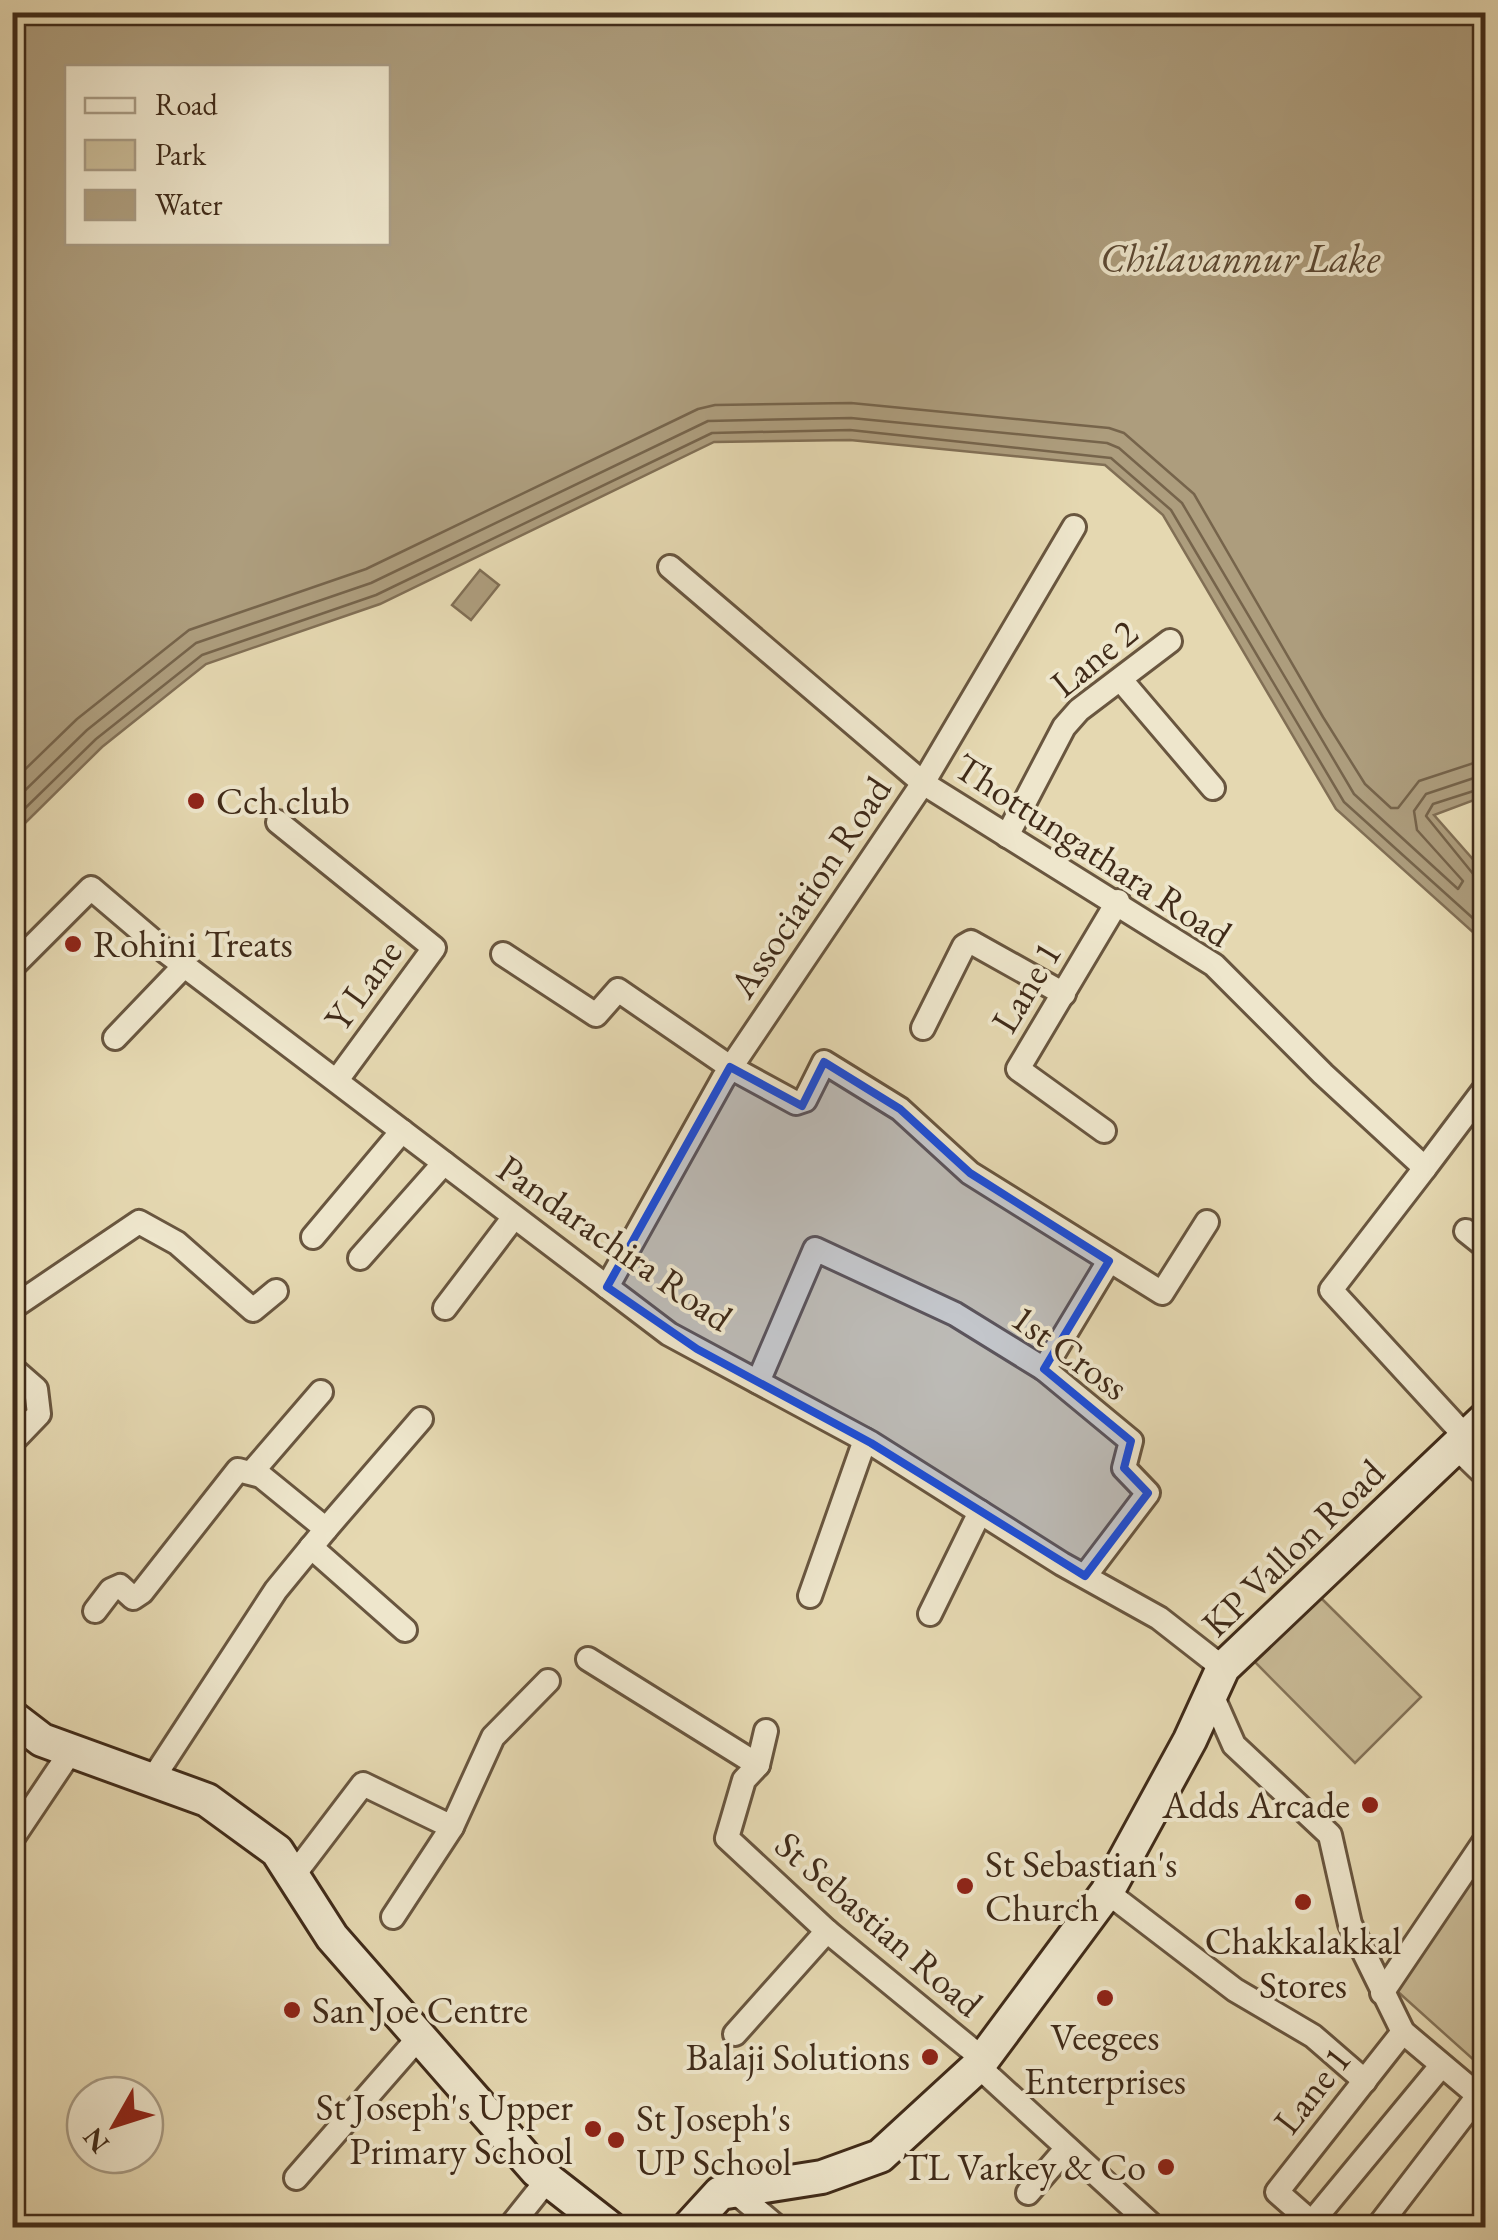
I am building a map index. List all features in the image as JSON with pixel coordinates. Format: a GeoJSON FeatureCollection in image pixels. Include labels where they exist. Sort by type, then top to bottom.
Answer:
{"type":"FeatureCollection","features":[{"type":"Feature","properties":{"kind":"street","name":"Association Road"},"geometry":{"type":"LineString","coordinates":[[606,1287],[730,1066],[923,783],[1074,527]]}},
{"type":"Feature","properties":{"kind":"street","name":"Thottungathara Road"},"geometry":{"type":"LineString","coordinates":[[670,567],[923,783],[1214,965],[1322,1074],[1426,1168]]}},
{"type":"Feature","properties":{"kind":"street","name":"Lane 2"},"geometry":{"type":"LineString","coordinates":[[1006,836],[1064,728],[1079,710],[1170,641]]}},
{"type":"Feature","properties":{"kind":"street"},"geometry":{"type":"LineString","coordinates":[[1121,680],[1213,788]]}},
{"type":"Feature","properties":{"kind":"street","name":"Y Lane"},"geometry":{"type":"LineString","coordinates":[[278,822],[434,948],[337,1080]]}},
{"type":"Feature","properties":{"kind":"street","name":"Pandarachira Road"},"geometry":{"type":"LineString","coordinates":[[12,967],[91,888],[184,966],[669,1334],[865,1440],[1159,1618],[1218,1681]]}},
{"type":"Feature","properties":{"kind":"street","name":"Lane 1"},"geometry":{"type":"LineString","coordinates":[[1104,1131],[1018,1069],[1118,902]]}},
{"type":"Feature","properties":{"kind":"street"},"geometry":{"type":"LineString","coordinates":[[923,1028],[964,946],[971,942],[1064,994]]}},
{"type":"Feature","properties":{"kind":"street"},"geometry":{"type":"LineString","coordinates":[[503,954],[596,1016],[618,990],[730,1066],[796,1103],[805,1100],[824,1062],[900,1109],[970,1174],[1162,1293],[1207,1222]]}},
{"type":"Feature","properties":{"kind":"street"},"geometry":{"type":"LineString","coordinates":[[115,1038],[184,966]]}},
{"type":"Feature","properties":{"kind":"street"},"geometry":{"type":"LineString","coordinates":[[1483,1091],[1330,1290],[1469,1434],[1486,1476]]}},
{"type":"Feature","properties":{"kind":"street"},"geometry":{"type":"LineString","coordinates":[[313,1237],[402,1132]]}},
{"type":"Feature","properties":{"kind":"street"},"geometry":{"type":"LineString","coordinates":[[360,1258],[444,1164]]}},
{"type":"Feature","properties":{"kind":"street"},"geometry":{"type":"LineString","coordinates":[[446,1308],[514,1217]]}},
{"type":"Feature","properties":{"kind":"street"},"geometry":{"type":"LineString","coordinates":[[12,1308],[139,1222],[177,1243],[253,1310],[276,1291]]}},
{"type":"Feature","properties":{"kind":"street"},"geometry":{"type":"LineString","coordinates":[[1466,1231],[1486,1247]]}},
{"type":"Feature","properties":{"kind":"street","name":"1st Cross"},"geometry":{"type":"LineString","coordinates":[[758,1382],[814,1249],[955,1314],[1044,1370],[1131,1442],[1124,1468],[1148,1493],[1085,1576]]}},
{"type":"Feature","properties":{"kind":"street"},"geometry":{"type":"LineString","coordinates":[[1044,1370],[1109,1261]]}},
{"type":"Feature","properties":{"kind":"street"},"geometry":{"type":"LineString","coordinates":[[12,1368],[36,1389],[39,1414],[12,1442]]}},
{"type":"Feature","properties":{"kind":"street"},"geometry":{"type":"LineString","coordinates":[[252,1472],[321,1392]]}},
{"type":"Feature","properties":{"kind":"street"},"geometry":{"type":"LineString","coordinates":[[152,1780],[276,1590],[421,1420]]}},
{"type":"Feature","properties":{"kind":"street","name":"KP Vallon Road"},"geometry":{"type":"LineString","coordinates":[[732,2189],[822,2177],[880,2156],[980,2063],[1107,1892],[1218,1681],[1469,1434]]}},
{"type":"Feature","properties":{"kind":"street"},"geometry":{"type":"LineString","coordinates":[[810,1596],[865,1440]]}},
{"type":"Feature","properties":{"kind":"street"},"geometry":{"type":"LineString","coordinates":[[94,1611],[110,1590],[120,1586],[133,1598],[142,1592],[238,1470],[252,1472],[404,1630]]}},
{"type":"Feature","properties":{"kind":"street"},"geometry":{"type":"LineString","coordinates":[[930,1614],[980,1512]]}},
{"type":"Feature","properties":{"kind":"street"},"geometry":{"type":"LineString","coordinates":[[588,1659],[758,1765]]}},
{"type":"Feature","properties":{"kind":"street"},"geometry":{"type":"LineString","coordinates":[[393,1917],[452,1827],[494,1738],[548,1681]]}},
{"type":"Feature","properties":{"kind":"street"},"geometry":{"type":"LineString","coordinates":[[1218,1681],[1234,1744],[1330,1835],[1350,1924],[1403,2032],[1482,2099],[1377,2228]]}},
{"type":"Feature","properties":{"kind":"street"},"geometry":{"type":"LineString","coordinates":[[12,1717],[42,1740],[207,1800],[276,1850],[332,1937],[548,2179],[610,2228]]}},
{"type":"Feature","properties":{"kind":"street","name":"St Sebastian Road"},"geometry":{"type":"LineString","coordinates":[[766,1731],[758,1765],[744,1780],[728,1838],[827,1931],[980,2063],[1155,2228]]}},
{"type":"Feature","properties":{"kind":"street"},"geometry":{"type":"LineString","coordinates":[[1190,1740],[1234,1744]]}},
{"type":"Feature","properties":{"kind":"street"},"geometry":{"type":"LineString","coordinates":[[12,1839],[71,1751]]}},
{"type":"Feature","properties":{"kind":"street"},"geometry":{"type":"LineString","coordinates":[[293,1876],[363,1784],[452,1827]]}},
{"type":"Feature","properties":{"kind":"street"},"geometry":{"type":"LineString","coordinates":[[1382,1993],[1486,1839]]}},
{"type":"Feature","properties":{"kind":"street"},"geometry":{"type":"LineString","coordinates":[[1107,1892],[1262,2009],[1313,2036],[1365,2080]]}},
{"type":"Feature","properties":{"kind":"street"},"geometry":{"type":"LineString","coordinates":[[734,2034],[827,1931]]}},
{"type":"Feature","properties":{"kind":"street","name":"Lane 1"},"geometry":{"type":"LineString","coordinates":[[1315,2225],[1276,2192],[1403,2032]]}},
{"type":"Feature","properties":{"kind":"street"},"geometry":{"type":"LineString","coordinates":[[296,2178],[420,2036]]}},
{"type":"Feature","properties":{"kind":"street"},"geometry":{"type":"LineString","coordinates":[[1315,2225],[1442,2066]]}},
{"type":"Feature","properties":{"kind":"street"},"geometry":{"type":"LineString","coordinates":[[1028,2192],[1068,2148]]}},
{"type":"Feature","properties":{"kind":"street"},"geometry":{"type":"LineString","coordinates":[[509,2228],[548,2179]]}},
{"type":"Feature","properties":{"kind":"street"},"geometry":{"type":"LineString","coordinates":[[688,2228],[720,2192],[732,2189],[778,2228]]}},
{"type":"Feature","properties":{"kind":"highlighted area"},"geometry":{"type":"Polygon","coordinates":[[[824,1062],[900,1109],[970,1173],[1109,1261],[1044,1369],[1131,1441],[1124,1468],[1148,1493],[1085,1576],[871,1443],[697,1349],[607,1287],[730,1067],[802,1106],[824,1062]]]}},
{"type":"Feature","properties":{"kind":"green space"},"geometry":{"type":"Polygon","coordinates":[[[1320,1597],[1421,1697],[1355,1763],[1253,1660],[1320,1597]]]}},
{"type":"Feature","properties":{"kind":"green space"},"geometry":{"type":"Polygon","coordinates":[[[1485,1853],[1485,2070],[1397,1991],[1485,1853]]]}},
{"type":"Feature","properties":{"kind":"water","name":"Chilavannur Lake"},"geometry":{"type":"Polygon","coordinates":[[[13,12],[1485,13],[1485,796],[1434,815],[1485,873],[1485,943],[1336,809],[1163,515],[1105,465],[850,440],[714,442],[380,604],[206,664],[102,747],[13,835],[13,12]]]}},
{"type":"Feature","properties":{"kind":"water"},"geometry":{"type":"Polygon","coordinates":[[[480,570],[499,585],[471,620],[452,605],[480,570]]]}},
{"type":"Feature","properties":{"kind":"place","name":"Cch club"},"geometry":{"type":"Point","coordinates":[196,801]}},
{"type":"Feature","properties":{"kind":"place","name":"Rohini Treats"},"geometry":{"type":"Point","coordinates":[73,944]}},
{"type":"Feature","properties":{"kind":"place","name":"Adds Arcade"},"geometry":{"type":"Point","coordinates":[1370,1805]}},
{"type":"Feature","properties":{"kind":"place","name":"St Sebastian's Church"},"geometry":{"type":"Point","coordinates":[965,1886]}},
{"type":"Feature","properties":{"kind":"place","name":"Chakkalakkal Stores"},"geometry":{"type":"Point","coordinates":[1303,1902]}},
{"type":"Feature","properties":{"kind":"place","name":"Veegees Enterprises"},"geometry":{"type":"Point","coordinates":[1105,1998]}},
{"type":"Feature","properties":{"kind":"place","name":"San Joe Centre"},"geometry":{"type":"Point","coordinates":[292,2010]}},
{"type":"Feature","properties":{"kind":"place","name":"Balaji Solutions"},"geometry":{"type":"Point","coordinates":[930,2057]}},
{"type":"Feature","properties":{"kind":"place","name":"St Joseph's Upper Primary School"},"geometry":{"type":"Point","coordinates":[593,2129]}},
{"type":"Feature","properties":{"kind":"place","name":"St Joseph's UP School"},"geometry":{"type":"Point","coordinates":[616,2140]}},
{"type":"Feature","properties":{"kind":"place","name":"TL Varkey & Co"},"geometry":{"type":"Point","coordinates":[1166,2167]}}]}
